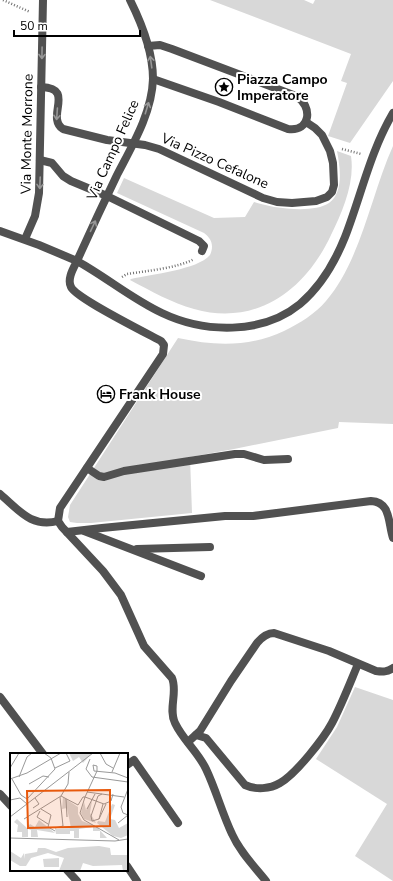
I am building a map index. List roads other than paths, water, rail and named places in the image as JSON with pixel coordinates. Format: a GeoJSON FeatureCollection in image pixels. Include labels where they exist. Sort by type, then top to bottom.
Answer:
{"type":"FeatureCollection","features":[{"type":"Feature","properties":{"kind":"street","name":"Via Monte Morrone"},"geometry":{"type":"LineString","coordinates":[[25,239],[35,216],[38,203],[43,0]]}},
{"type":"Feature","properties":{"kind":"street","name":"Via Campo Felice"},"geometry":{"type":"LineString","coordinates":[[87,468],[163,354],[164,348],[160,341],[110,314],[73,291],[69,283],[76,261],[132,144],[148,106],[153,79],[148,46],[139,18],[130,0]]}},
{"type":"Feature","properties":{"kind":"street"},"geometry":{"type":"LineString","coordinates":[[148,46],[160,46],[177,50],[296,96],[305,106],[307,114],[306,122],[298,129],[288,129],[219,102],[153,79]]}},
{"type":"Feature","properties":{"kind":"street","name":"Via Pizzo Cefalone"},"geometry":{"type":"LineString","coordinates":[[42,87],[52,88],[57,92],[59,96],[57,122],[63,129],[85,135],[159,149],[256,195],[270,200],[292,203],[320,200],[332,192],[334,185],[332,159],[327,144],[320,132],[306,122]]}},
{"type":"Feature","properties":{"kind":"street"},"geometry":{"type":"LineString","coordinates":[[0,231],[25,239],[76,261],[162,313],[189,323],[202,326],[232,328],[261,323],[285,314],[298,305],[310,295],[328,271],[345,237],[384,129],[393,113]]}},
{"type":"Feature","properties":{"kind":"street"},"geometry":{"type":"LineString","coordinates":[[40,160],[52,163],[71,181],[107,196],[199,241],[203,244],[204,248],[202,251]]}},
{"type":"Feature","properties":{"kind":"street"},"geometry":{"type":"LineString","coordinates":[[266,881],[232,835],[206,768],[174,722],[173,709],[175,684],[172,678],[144,646],[121,595],[103,571],[58,521],[60,508],[87,468],[99,476],[104,477],[124,470],[235,454],[244,454],[264,460],[288,459]]}},
{"type":"Feature","properties":{"kind":"street"},"geometry":{"type":"LineString","coordinates":[[0,494],[32,520],[46,523],[58,521]]}},
{"type":"Feature","properties":{"kind":"street"},"geometry":{"type":"LineString","coordinates":[[67,532],[226,516],[253,516],[371,501],[379,502],[385,507],[393,538]]}},
{"type":"Feature","properties":{"kind":"street"},"geometry":{"type":"LineString","coordinates":[[81,530],[201,576]]}},
{"type":"Feature","properties":{"kind":"street"},"geometry":{"type":"LineString","coordinates":[[132,549],[210,547]]}},
{"type":"Feature","properties":{"kind":"street"},"geometry":{"type":"LineString","coordinates":[[188,742],[200,731],[257,643],[262,637],[269,633],[274,633],[329,651],[358,664],[384,672],[393,668]]}},
{"type":"Feature","properties":{"kind":"street"},"geometry":{"type":"LineString","coordinates":[[196,736],[206,738],[245,785],[252,788],[260,788],[270,787],[280,783],[292,773],[322,739],[332,722],[358,664]]}},
{"type":"Feature","properties":{"kind":"street"},"geometry":{"type":"LineString","coordinates":[[0,697],[42,753]]}},
{"type":"Feature","properties":{"kind":"street"},"geometry":{"type":"LineString","coordinates":[[128,764],[134,760],[178,823]]}},
{"type":"Feature","properties":{"kind":"street"},"geometry":{"type":"LineString","coordinates":[[0,794],[10,805]]}},
{"type":"Feature","properties":{"kind":"street"},"geometry":{"type":"LineString","coordinates":[[128,868],[137,881]]}},
{"type":"Feature","properties":{"kind":"street"},"geometry":{"type":"LineString","coordinates":[[68,871],[77,881]]}},
{"type":"Feature","properties":{"kind":"place","name":"Piazza Campo Imperatore"},"geometry":{"type":"Point","coordinates":[224,87]}},
{"type":"Feature","properties":{"kind":"place","name":"Frank House"},"geometry":{"type":"Point","coordinates":[106,394]}}]}
